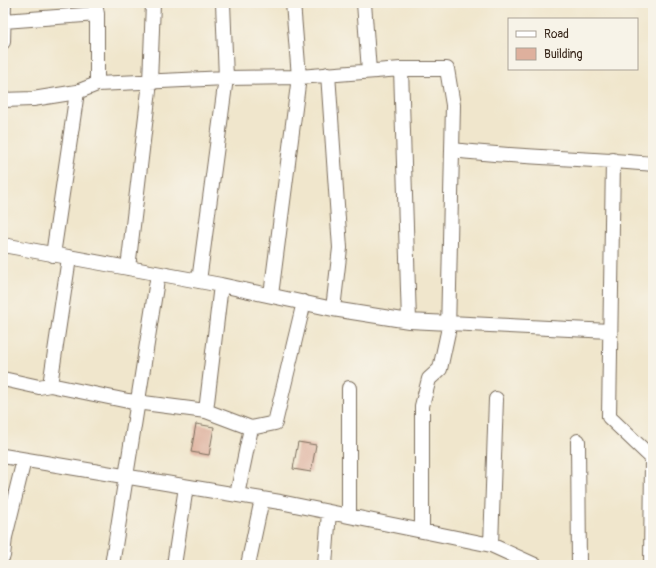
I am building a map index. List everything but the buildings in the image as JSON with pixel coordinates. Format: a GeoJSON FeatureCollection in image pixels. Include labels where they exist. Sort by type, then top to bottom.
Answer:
{"type":"FeatureCollection","features":[{"type":"Feature","properties":{"kind":"street"},"geometry":{"type":"LineString","coordinates":[[3,42],[4,3]]}},
{"type":"Feature","properties":{"kind":"street"},"geometry":{"type":"LineString","coordinates":[[128,268],[150,82],[153,3]]}},
{"type":"Feature","properties":{"kind":"street"},"geometry":{"type":"LineString","coordinates":[[199,280],[226,78],[223,3]]}},
{"type":"Feature","properties":{"kind":"street"},"geometry":{"type":"LineString","coordinates":[[271,295],[299,77],[293,3]]}},
{"type":"Feature","properties":{"kind":"street"},"geometry":{"type":"LineString","coordinates":[[364,3],[369,71]]}},
{"type":"Feature","properties":{"kind":"street"},"geometry":{"type":"LineString","coordinates":[[4,21],[96,9],[97,84]]}},
{"type":"Feature","properties":{"kind":"street"},"geometry":{"type":"LineString","coordinates":[[401,69],[410,321]]}},
{"type":"Feature","properties":{"kind":"street"},"geometry":{"type":"LineString","coordinates":[[3,100],[33,99],[77,92],[97,84],[226,78],[299,77],[401,69],[447,69],[453,105],[448,323],[440,369],[429,379],[422,406],[422,531]]}},
{"type":"Feature","properties":{"kind":"street"},"geometry":{"type":"LineString","coordinates":[[328,74],[340,248],[333,308]]}},
{"type":"Feature","properties":{"kind":"street"},"geometry":{"type":"LineString","coordinates":[[54,255],[77,92]]}},
{"type":"Feature","properties":{"kind":"street"},"geometry":{"type":"LineString","coordinates":[[453,150],[504,156],[612,160],[653,164]]}},
{"type":"Feature","properties":{"kind":"street"},"geometry":{"type":"LineString","coordinates":[[612,160],[609,417],[652,458],[652,565]]}},
{"type":"Feature","properties":{"kind":"street"},"geometry":{"type":"LineString","coordinates":[[3,245],[158,274],[199,280],[333,308],[410,321],[610,331]]}},
{"type":"Feature","properties":{"kind":"street"},"geometry":{"type":"LineString","coordinates":[[50,385],[69,258]]}},
{"type":"Feature","properties":{"kind":"street"},"geometry":{"type":"LineString","coordinates":[[112,565],[158,274]]}},
{"type":"Feature","properties":{"kind":"street"},"geometry":{"type":"LineString","coordinates":[[206,411],[221,285]]}},
{"type":"Feature","properties":{"kind":"street"},"geometry":{"type":"LineString","coordinates":[[3,379],[38,386],[50,385],[138,402],[206,411],[251,428],[275,424],[304,302]]}},
{"type":"Feature","properties":{"kind":"street"},"geometry":{"type":"LineString","coordinates":[[348,388],[348,516]]}},
{"type":"Feature","properties":{"kind":"street"},"geometry":{"type":"LineString","coordinates":[[491,545],[496,399]]}},
{"type":"Feature","properties":{"kind":"street"},"geometry":{"type":"LineString","coordinates":[[237,495],[251,428]]}},
{"type":"Feature","properties":{"kind":"street"},"geometry":{"type":"LineString","coordinates":[[578,441],[579,565]]}},
{"type":"Feature","properties":{"kind":"street"},"geometry":{"type":"LineString","coordinates":[[3,456],[237,495],[491,545],[528,563]]}},
{"type":"Feature","properties":{"kind":"street"},"geometry":{"type":"LineString","coordinates":[[3,556],[5,537],[24,460]]}},
{"type":"Feature","properties":{"kind":"street"},"geometry":{"type":"LineString","coordinates":[[174,565],[186,487]]}},
{"type":"Feature","properties":{"kind":"street"},"geometry":{"type":"LineString","coordinates":[[248,565],[262,500]]}},
{"type":"Feature","properties":{"kind":"street"},"geometry":{"type":"LineString","coordinates":[[325,565],[329,512]]}}]}
